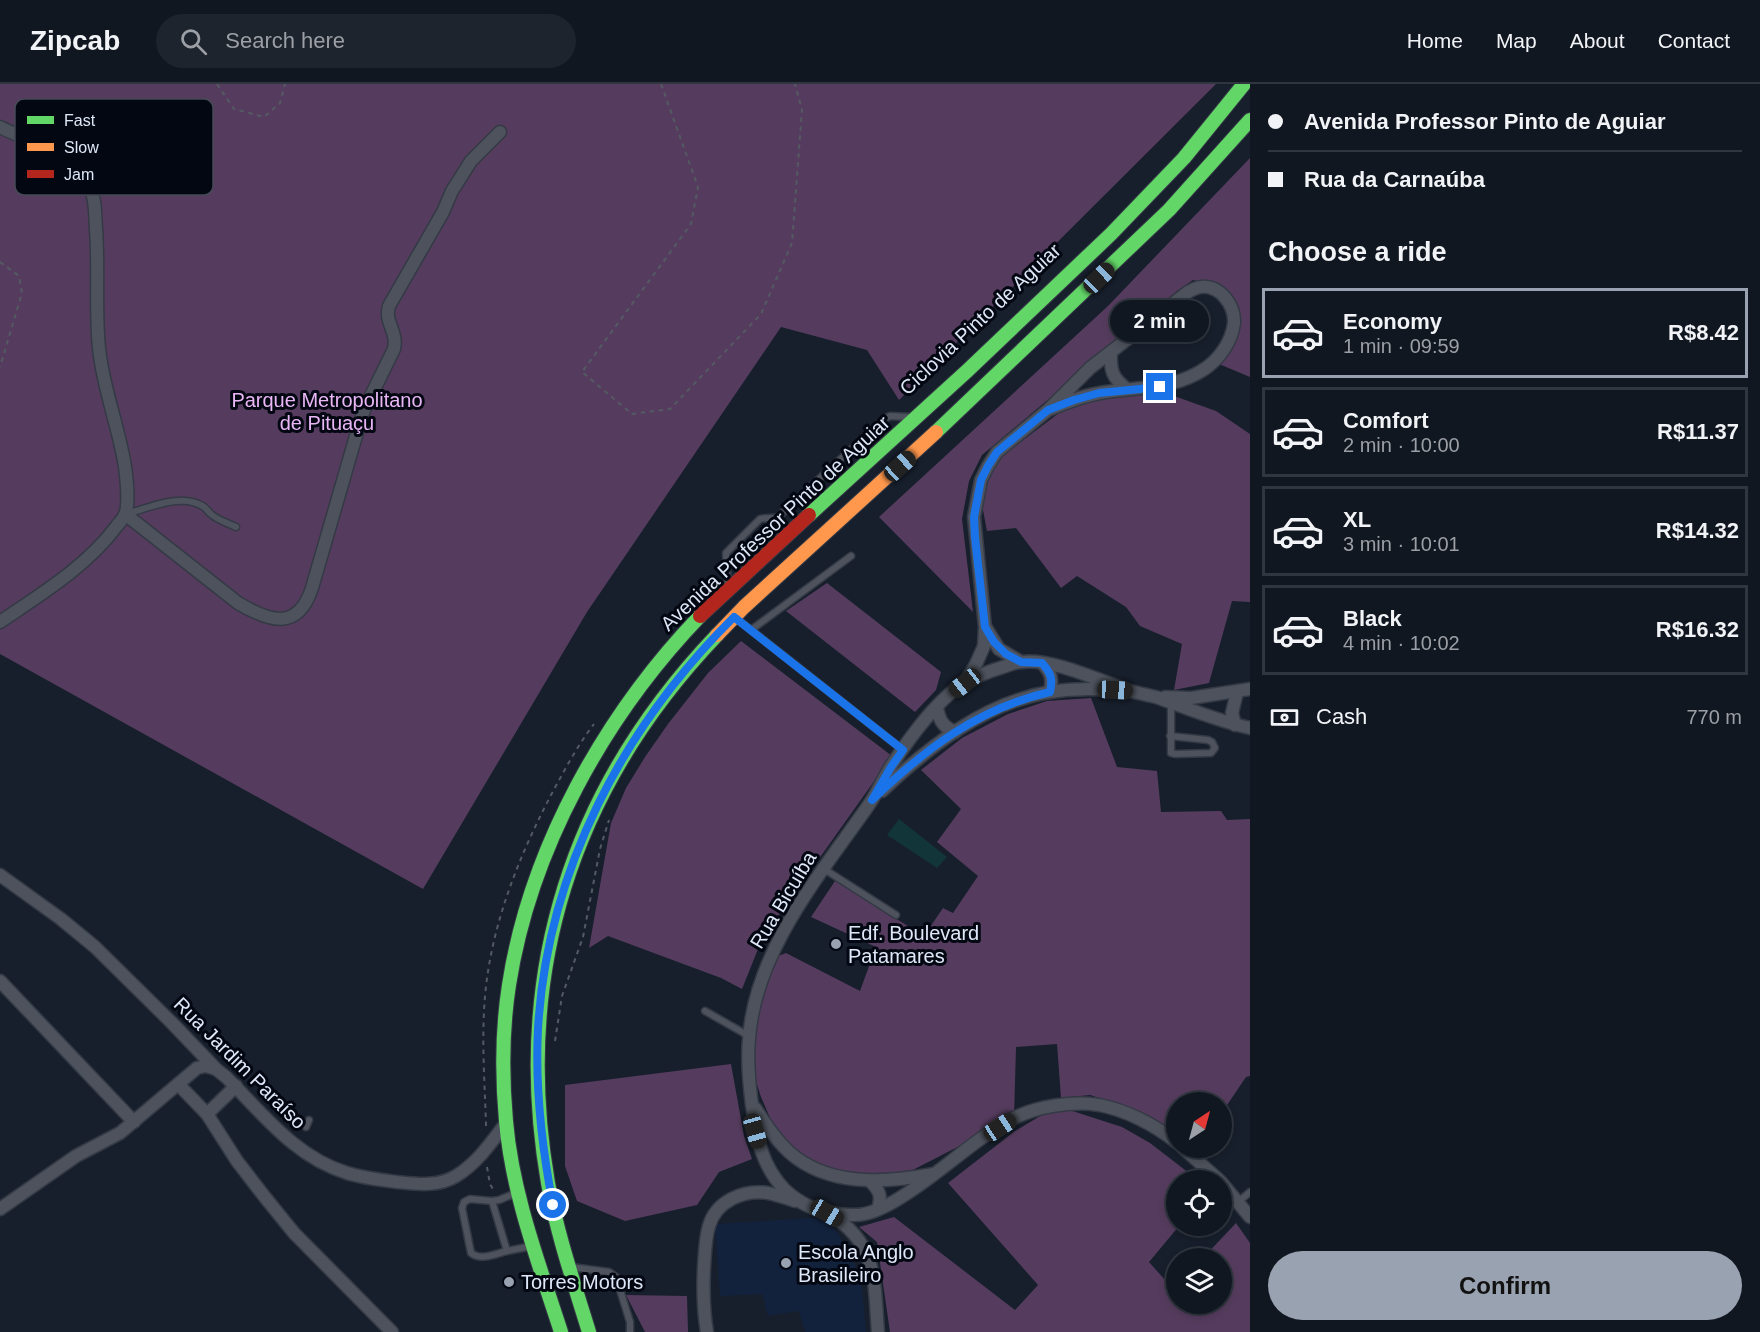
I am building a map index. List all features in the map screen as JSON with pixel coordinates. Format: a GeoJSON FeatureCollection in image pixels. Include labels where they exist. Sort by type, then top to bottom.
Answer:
{"type":"FeatureCollection","features":[{"type":"Feature","properties":{"kind":"main road","name":"Avenida Professor Pinto de Aguiar"},"geometry":{"type":"LineString","coordinates":[[561,1332],[520,1192],[506,1123],[503,1050],[510,971],[519,930],[535,878],[578,783],[602,741],[628,704],[691,625],[1112,234],[1184,159],[1244,84]]}},
{"type":"Feature","properties":{"kind":"main road","name":"Avenida Professor Pinto de Aguiar"},"geometry":{"type":"LineString","coordinates":[[589,1332],[569,1267],[545,1162],[537,1052],[539,1021],[551,939],[564,889],[601,796],[647,718],[708,643],[933,436],[1127,251],[1169,210],[1250,120]]}},
{"type":"Feature","properties":{"kind":"street"},"geometry":{"type":"LineString","coordinates":[[0,127],[15,133]]}},
{"type":"Feature","properties":{"kind":"street"},"geometry":{"type":"LineString","coordinates":[[125,514],[238,603],[253,612],[281,619],[293,617],[301,611],[312,588],[364,410],[394,349],[396,341],[388,321],[389,306],[443,212],[452,191],[471,162],[500,132]]}},
{"type":"Feature","properties":{"kind":"street"},"geometry":{"type":"LineString","coordinates":[[0,622],[71,572],[98,548],[125,514],[127,481],[123,455],[103,378],[99,346],[98,247],[93,195]]}},
{"type":"Feature","properties":{"kind":"street"},"geometry":{"type":"LineString","coordinates":[[965,683],[984,646],[985,627],[974,517],[981,480],[997,452],[1048,410],[1110,351],[1188,292],[1199,287],[1219,292],[1233,310],[1234,323],[1225,348],[1216,360],[1194,375],[1175,384],[1160,387],[1127,389],[1082,397],[1048,410]]}},
{"type":"Feature","properties":{"kind":"street"},"geometry":{"type":"LineString","coordinates":[[1110,351],[1110,365],[1113,373],[1118,382],[1127,389]]}},
{"type":"Feature","properties":{"kind":"street"},"geometry":{"type":"LineString","coordinates":[[985,627],[999,649],[1021,662]]}},
{"type":"Feature","properties":{"kind":"street","name":"Rua Bicuíba"},"geometry":{"type":"LineString","coordinates":[[1166,1133],[1144,1121],[1099,1105],[1079,1104],[1036,1110],[1014,1118],[987,1135],[938,1173],[896,1201],[858,1215],[827,1213],[801,1203],[777,1182],[769,1170],[761,1149],[755,1131],[748,1063],[749,1036],[754,1009],[768,960],[779,938],[903,750],[937,707],[965,683],[994,670],[1021,662],[1042,663],[1250,728]]}},
{"type":"Feature","properties":{"kind":"street"},"geometry":{"type":"LineString","coordinates":[[1042,663],[1051,676],[1050,692]]}},
{"type":"Feature","properties":{"kind":"street","name":"Rua Bicuíba"},"geometry":{"type":"LineString","coordinates":[[872,800],[923,754],[976,719],[1016,700],[1050,692],[1077,689],[1129,690]]}},
{"type":"Feature","properties":{"kind":"street","name":"Rua Bicuíba"},"geometry":{"type":"LineString","coordinates":[[1155,697],[1191,698],[1250,689]]}},
{"type":"Feature","properties":{"kind":"street"},"geometry":{"type":"LineString","coordinates":[[1235,725],[1232,713],[1237,692]]}},
{"type":"Feature","properties":{"kind":"street"},"geometry":{"type":"LineString","coordinates":[[937,707],[942,723],[947,729],[955,732]]}},
{"type":"Feature","properties":{"kind":"street","name":"Rua Jardim Paraíso"},"geometry":{"type":"LineString","coordinates":[[0,875],[95,947],[216,1069],[236,1086],[281,1135],[320,1161],[347,1173],[401,1182],[433,1184],[456,1176],[484,1152],[506,1123]]}},
{"type":"Feature","properties":{"kind":"street"},"geometry":{"type":"LineString","coordinates":[[0,981],[134,1122]]}},
{"type":"Feature","properties":{"kind":"street"},"geometry":{"type":"LineString","coordinates":[[0,1209],[76,1156],[120,1133],[197,1068],[206,1066],[216,1069]]}},
{"type":"Feature","properties":{"kind":"street"},"geometry":{"type":"LineString","coordinates":[[178,1084],[207,1114],[237,1161],[294,1233],[392,1332]]}},
{"type":"Feature","properties":{"kind":"street"},"geometry":{"type":"LineString","coordinates":[[207,1114],[236,1086]]}},
{"type":"Feature","properties":{"kind":"street","name":"Rua Bicuíba"},"geometry":{"type":"LineString","coordinates":[[752,1102],[775,1137],[789,1152],[814,1168],[833,1176],[870,1181],[914,1178],[938,1173]]}},
{"type":"Feature","properties":{"kind":"street"},"geometry":{"type":"LineString","coordinates":[[769,1170],[776,1156],[789,1152]]}},
{"type":"Feature","properties":{"kind":"street"},"geometry":{"type":"LineString","coordinates":[[1194,1158],[1208,1170]]}},
{"type":"Feature","properties":{"kind":"street"},"geometry":{"type":"LineString","coordinates":[[870,1181],[880,1194],[878,1209]]}},
{"type":"Feature","properties":{"kind":"street"},"geometry":{"type":"LineString","coordinates":[[707,1332],[703,1290],[704,1263],[709,1225],[715,1213],[737,1196],[751,1193],[766,1193],[801,1203]]}},
{"type":"Feature","properties":{"kind":"street"},"geometry":{"type":"LineString","coordinates":[[1232,1196],[1250,1217]]}},
{"type":"Feature","properties":{"kind":"street"},"geometry":{"type":"LineString","coordinates":[[827,1213],[852,1230],[866,1253],[874,1284],[878,1332]]}},
{"type":"Feature","properties":{"kind":"lane"},"geometry":{"type":"LineString","coordinates":[[728,589],[726,553],[760,519],[778,517],[884,419],[890,416],[916,417]]}},
{"type":"Feature","properties":{"kind":"lane"},"geometry":{"type":"LineString","coordinates":[[125,514],[165,503],[187,502],[204,507],[212,515],[236,527]]}},
{"type":"Feature","properties":{"kind":"lane"},"geometry":{"type":"LineString","coordinates":[[751,630],[851,556]]}},
{"type":"Feature","properties":{"kind":"lane"},"geometry":{"type":"LineString","coordinates":[[734,617],[903,750]]}},
{"type":"Feature","properties":{"kind":"lane"},"geometry":{"type":"LineString","coordinates":[[1170,736],[1208,740],[1214,744],[1215,748],[1211,753],[1174,754],[1170,752],[1170,736],[1171,703]]}},
{"type":"Feature","properties":{"kind":"lane"},"geometry":{"type":"LineString","coordinates":[[824,869],[896,915]]}},
{"type":"Feature","properties":{"kind":"lane"},"geometry":{"type":"LineString","coordinates":[[705,1011],[749,1036]]}},
{"type":"Feature","properties":{"kind":"lane"},"geometry":{"type":"LineString","coordinates":[[306,1127],[309,1120]]}},
{"type":"Feature","properties":{"kind":"lane"},"geometry":{"type":"LineString","coordinates":[[520,1192],[495,1200],[470,1199],[464,1202],[462,1208],[471,1253],[481,1257],[535,1246]]}},
{"type":"Feature","properties":{"kind":"lane"},"geometry":{"type":"LineString","coordinates":[[1238,1203],[1250,1192]]}},
{"type":"Feature","properties":{"kind":"lane"},"geometry":{"type":"LineString","coordinates":[[495,1200],[507,1251]]}},
{"type":"Feature","properties":{"kind":"lane"},"geometry":{"type":"LineString","coordinates":[[569,1267],[609,1272],[616,1277],[630,1322],[630,1332]]}},
{"type":"Feature","properties":{"kind":"path"},"geometry":{"type":"LineString","coordinates":[[216,84],[234,109],[264,117],[280,103],[285,84]]}},
{"type":"Feature","properties":{"kind":"path"},"geometry":{"type":"LineString","coordinates":[[662,84],[698,187],[691,224],[582,372],[632,414],[670,408],[761,314],[792,243],[802,110],[795,84]]}},
{"type":"Feature","properties":{"kind":"path"},"geometry":{"type":"LineString","coordinates":[[0,262],[19,276],[22,293],[0,367]]}},
{"type":"Feature","properties":{"kind":"path"},"geometry":{"type":"LineString","coordinates":[[486,1130],[484,1010],[489,966],[498,925],[516,871],[537,822],[563,772],[596,722]]}},
{"type":"Feature","properties":{"kind":"path"},"geometry":{"type":"LineString","coordinates":[[555,1043],[562,996],[583,937],[600,849],[610,819]]}},
{"type":"Feature","properties":{"kind":"path"},"geometry":{"type":"LineString","coordinates":[[484,1152],[495,1200]]}},
{"type":"Feature","properties":{"kind":"shaded area"},"geometry":{"type":"Polygon","coordinates":[[[899,819],[947,857],[937,868],[887,835],[899,819]]]}},
{"type":"Feature","properties":{"kind":"shaded area","name":"Escola Anglo Brasileiro"},"geometry":{"type":"Polygon","coordinates":[[[827,1217],[847,1247],[861,1279],[866,1332],[805,1332],[799,1311],[768,1316],[762,1294],[720,1296],[715,1224],[827,1217]]]}},
{"type":"Feature","properties":{"kind":"green space","name":"Parque Metropolitano de Pituaçu"},"geometry":{"type":"Polygon","coordinates":[[[0,84],[1216,84],[899,400],[867,350],[781,327],[587,612],[423,889],[0,654],[0,84]]]}},
{"type":"Feature","properties":{"kind":"green space"},"geometry":{"type":"Polygon","coordinates":[[[1250,158],[1250,377],[1219,364],[1237,330],[1223,288],[1193,280],[982,455],[969,481],[962,519],[973,612],[879,517],[1108,306],[1250,158]]]}},
{"type":"Feature","properties":{"kind":"green space"},"geometry":{"type":"Polygon","coordinates":[[[1092,388],[1163,392],[1216,411],[1250,434],[1250,602],[1232,601],[1209,683],[1174,690],[1182,644],[1140,626],[1126,607],[1077,576],[1061,588],[1016,528],[987,531],[982,505],[993,463],[1092,388]]]}},
{"type":"Feature","properties":{"kind":"green space"},"geometry":{"type":"Polygon","coordinates":[[[827,583],[941,672],[936,690],[915,712],[786,611],[827,583]]]}},
{"type":"Feature","properties":{"kind":"green space"},"geometry":{"type":"Polygon","coordinates":[[[741,641],[892,756],[762,939],[742,989],[721,978],[608,936],[589,948],[611,823],[626,788],[668,724],[708,673],[741,641]]]}},
{"type":"Feature","properties":{"kind":"green space"},"geometry":{"type":"Polygon","coordinates":[[[1091,698],[1117,767],[1157,771],[1161,812],[1221,811],[1227,820],[1250,819],[1250,1076],[1246,1077],[1232,1098],[1232,1092],[1166,1092],[1166,1132],[1126,1107],[1090,1095],[1061,1098],[1057,1044],[1016,1047],[1014,1118],[903,1175],[864,1178],[829,1172],[799,1154],[774,1127],[761,1097],[744,1043],[768,960],[786,953],[860,991],[876,947],[811,917],[835,881],[924,936],[943,908],[953,913],[978,876],[937,842],[961,809],[921,770],[962,738],[1008,714],[1047,701],[1091,698]]]}},
{"type":"Feature","properties":{"kind":"green space"},"geometry":{"type":"Polygon","coordinates":[[[731,1064],[744,1136],[752,1159],[719,1172],[697,1205],[625,1221],[577,1201],[565,1166],[565,1085],[731,1064]]]}},
{"type":"Feature","properties":{"kind":"green space"},"geometry":{"type":"Polygon","coordinates":[[[1057,1106],[1122,1127],[1150,1143],[1166,1155],[1166,1158],[1169,1158],[1185,1170],[1166,1170],[1166,1236],[1171,1236],[1149,1262],[1166,1281],[1166,1314],[1232,1314],[1232,1248],[1212,1248],[1224,1236],[1232,1236],[1232,1227],[1236,1223],[1250,1243],[1250,1332],[890,1332],[877,1242],[859,1227],[894,1217],[1015,1310],[1038,1285],[948,1183],[1015,1131],[1057,1106]]]}},
{"type":"Feature","properties":{"kind":"green space"},"geometry":{"type":"Polygon","coordinates":[[[626,1295],[687,1296],[688,1332],[645,1332],[626,1295]]]}},
{"type":"Feature","properties":{"kind":"traffic: fast"},"geometry":{"type":"LineString","coordinates":[[809,515],[967,371],[1111,234],[1184,158],[1244,84]]}},
{"type":"Feature","properties":{"kind":"traffic: fast"},"geometry":{"type":"LineString","coordinates":[[936,432],[1169,210],[1250,120]]}},
{"type":"Feature","properties":{"kind":"traffic: fast"},"geometry":{"type":"LineString","coordinates":[[561,1332],[520,1201],[509,1148],[503,1070],[509,985],[519,934],[534,884],[577,787],[603,740],[633,696],[700,616]]}},
{"type":"Feature","properties":{"kind":"traffic: fast"},"geometry":{"type":"LineString","coordinates":[[589,1332],[556,1221],[548,1183],[539,1106],[539,1031],[547,958],[564,888],[590,821],[624,756],[666,694],[717,635]]}},
{"type":"Feature","properties":{"kind":"traffic: slow"},"geometry":{"type":"LineString","coordinates":[[717,635],[744,607],[936,432]]}},
{"type":"Feature","properties":{"kind":"traffic: jam"},"geometry":{"type":"LineString","coordinates":[[700,616],[809,515]]}},
{"type":"Feature","properties":{"kind":"place","name":"Edf. Boulevard Patamares"},"geometry":{"type":"Point","coordinates":[836,944]}},
{"type":"Feature","properties":{"kind":"place","name":"Escola Anglo Brasileiro"},"geometry":{"type":"Point","coordinates":[786,1263]}},
{"type":"Feature","properties":{"kind":"place","name":"Torres Motors"},"geometry":{"type":"Point","coordinates":[509,1282]}},
{"type":"Feature","properties":{"kind":"route"},"geometry":{"type":"LineString","coordinates":[[553,1205],[545,1162],[537,1052],[539,1012],[551,939],[564,889],[601,796],[647,718],[680,675],[734,617],[903,750],[872,800],[923,754],[976,719],[1016,700],[1050,692],[1052,682],[1048,669],[1042,663],[1021,662],[1006,654],[999,649],[985,627],[974,517],[981,480],[997,452],[1048,410],[1099,393],[1160,387]]}}]}
